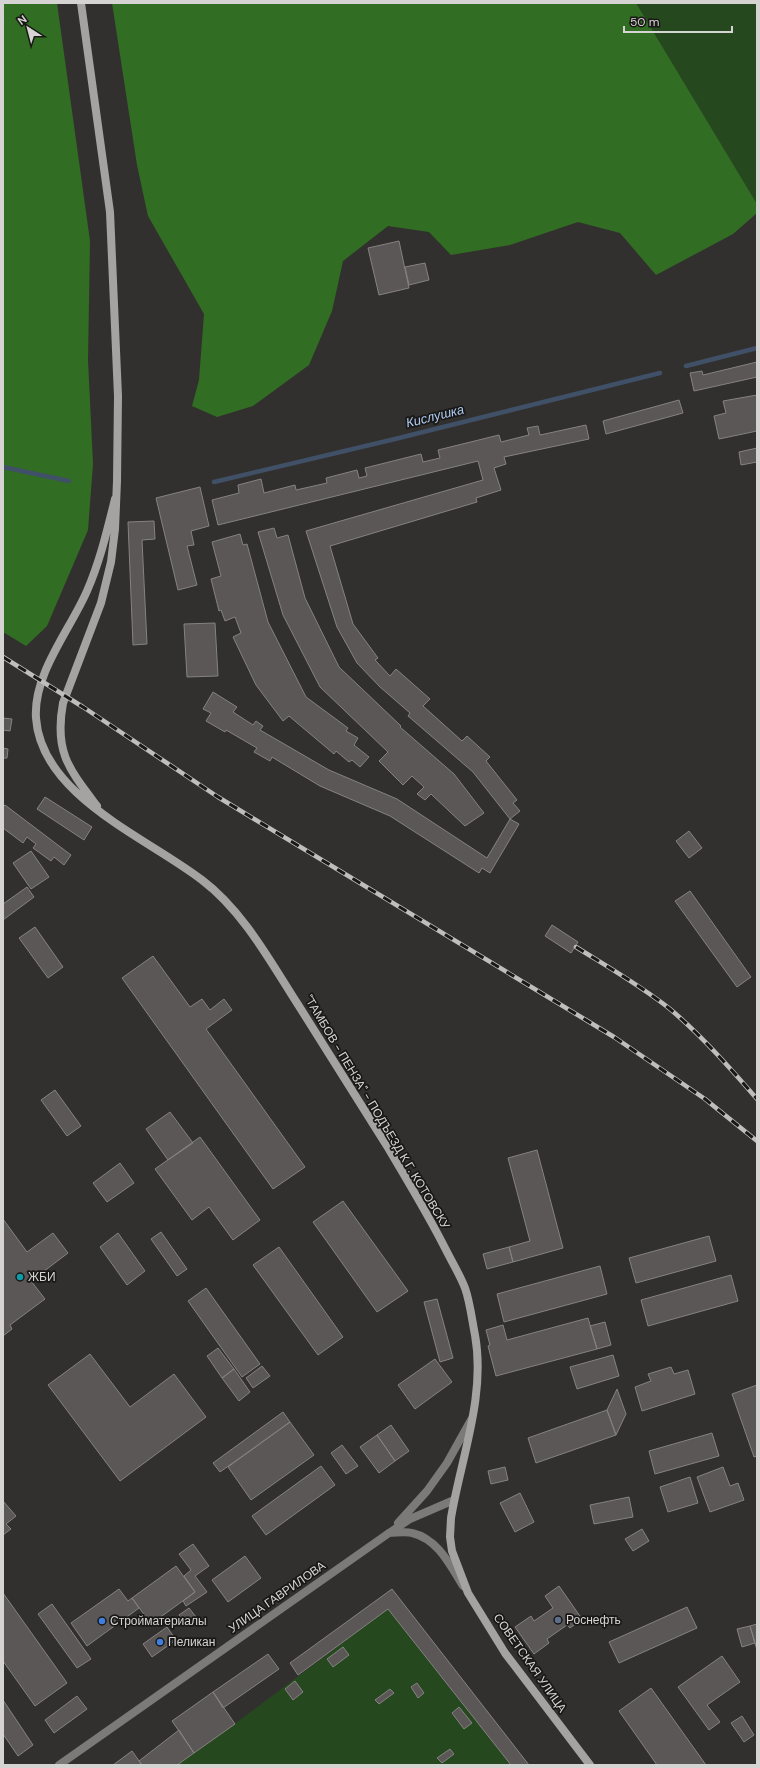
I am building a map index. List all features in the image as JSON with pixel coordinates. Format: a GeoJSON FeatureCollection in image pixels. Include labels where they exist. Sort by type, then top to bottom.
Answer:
{"type":"FeatureCollection","features":[{"type":"Feature","properties":{"kind":"main road","name":"\"ТАМБОВ - ПЕНЗА\" - ПОДЪЕЗД К Г. КОТОВСКУ"},"geometry":{"type":"LineString","coordinates":[[80,3],[110,212],[118,396],[117,481],[115,499],[102,552],[86,593],[48,667],[36,703],[36,720],[43,748],[52,766],[82,799],[202,880],[226,903],[251,933],[275,967],[428,1214],[465,1287],[478,1358],[477,1380],[471,1419],[454,1500]]}},
{"type":"Feature","properties":{"kind":"main road","name":"\"ТАМБОВ - ПЕНЗА\" - ПОДЪЕЗД К Г. КОТОВСКУ"},"geometry":{"type":"LineString","coordinates":[[102,812],[72,773],[65,757],[60,739],[60,719],[71,680],[92,630],[108,576],[116,529],[115,499]]}},
{"type":"Feature","properties":{"kind":"main road","name":"СОВЕТСКАЯ УЛИЦА"},"geometry":{"type":"LineString","coordinates":[[454,1500],[450,1537],[452,1551],[468,1593],[505,1653],[590,1765]]}},
{"type":"Feature","properties":{"kind":"street"},"geometry":{"type":"LineString","coordinates":[[389,1533],[428,1491],[447,1464],[471,1419]]}},
{"type":"Feature","properties":{"kind":"street","name":"УЛИЦА ГАВРИЛОВА"},"geometry":{"type":"LineString","coordinates":[[59,1765],[389,1533],[410,1519],[454,1500]]}},
{"type":"Feature","properties":{"kind":"street"},"geometry":{"type":"LineString","coordinates":[[389,1533],[410,1532],[425,1538],[439,1550],[468,1593]]}},
{"type":"Feature","properties":{"kind":"green space"},"geometry":{"type":"Polygon","coordinates":[[[3,3],[57,3],[90,241],[88,360],[93,464],[88,530],[47,626],[26,646],[3,632],[3,3]]]}},
{"type":"Feature","properties":{"kind":"green space"},"geometry":{"type":"Polygon","coordinates":[[[112,3],[636,3],[757,204],[757,213],[733,234],[656,275],[620,233],[578,222],[510,245],[451,255],[429,232],[388,226],[343,261],[332,311],[309,365],[253,406],[217,417],[192,406],[199,380],[204,314],[148,216],[137,165],[112,3]]]}},
{"type":"Feature","properties":{"kind":"green space"},"geometry":{"type":"Polygon","coordinates":[[[636,3],[757,3],[757,204],[636,3]]]}},
{"type":"Feature","properties":{"kind":"green space"},"geometry":{"type":"Polygon","coordinates":[[[388,1609],[511,1765],[177,1765],[230,1727],[388,1609]]]}},
{"type":"Feature","properties":{"kind":"building"},"geometry":{"type":"Polygon","coordinates":[[[399,241],[409,288],[379,295],[368,248],[399,241]]]}},
{"type":"Feature","properties":{"kind":"building"},"geometry":{"type":"Polygon","coordinates":[[[425,263],[429,280],[409,285],[405,267],[425,263]]]}},
{"type":"Feature","properties":{"kind":"building"},"geometry":{"type":"Polygon","coordinates":[[[757,362],[757,377],[694,391],[690,373],[702,371],[703,375],[757,362]]]}},
{"type":"Feature","properties":{"kind":"building"},"geometry":{"type":"Polygon","coordinates":[[[757,395],[757,431],[719,439],[714,416],[726,413],[723,401],[757,395]]]}},
{"type":"Feature","properties":{"kind":"building"},"geometry":{"type":"Polygon","coordinates":[[[679,400],[683,413],[606,434],[603,421],[679,400]]]}},
{"type":"Feature","properties":{"kind":"building"},"geometry":{"type":"Polygon","coordinates":[[[586,425],[589,439],[504,457],[506,464],[494,468],[501,490],[476,498],[477,502],[330,546],[353,624],[378,658],[375,660],[390,676],[396,669],[430,699],[423,706],[462,741],[467,736],[490,757],[486,761],[517,800],[513,803],[520,811],[510,819],[473,772],[408,716],[410,713],[380,687],[357,663],[337,627],[306,531],[483,480],[478,461],[218,525],[212,500],[239,493],[238,485],[261,479],[264,493],[295,485],[296,490],[327,483],[326,478],[357,470],[359,478],[367,476],[365,468],[421,454],[423,462],[440,458],[438,450],[499,435],[501,442],[529,435],[527,428],[538,426],[540,435],[586,425]]]}},
{"type":"Feature","properties":{"kind":"building"},"geometry":{"type":"Polygon","coordinates":[[[757,448],[757,462],[741,465],[739,452],[757,448]]]}},
{"type":"Feature","properties":{"kind":"building"},"geometry":{"type":"Polygon","coordinates":[[[200,487],[209,526],[191,531],[194,545],[187,546],[197,585],[178,590],[156,498],[200,487]]]}},
{"type":"Feature","properties":{"kind":"building"},"geometry":{"type":"Polygon","coordinates":[[[154,521],[155,539],[142,540],[147,644],[133,645],[128,522],[154,521]]]}},
{"type":"Feature","properties":{"kind":"building"},"geometry":{"type":"Polygon","coordinates":[[[274,528],[277,538],[288,535],[305,598],[339,667],[401,726],[400,727],[454,774],[484,813],[465,826],[431,794],[425,800],[417,794],[424,787],[412,776],[403,785],[379,761],[388,752],[320,687],[283,615],[258,532],[274,528]]]}},
{"type":"Feature","properties":{"kind":"building"},"geometry":{"type":"Polygon","coordinates":[[[240,534],[243,545],[247,544],[268,622],[306,697],[348,728],[346,731],[358,738],[354,745],[369,757],[360,767],[352,760],[349,762],[336,751],[334,754],[289,716],[283,721],[256,685],[233,637],[241,633],[235,617],[225,621],[221,610],[219,611],[211,579],[221,576],[212,542],[240,534]]]}},
{"type":"Feature","properties":{"kind":"building"},"geometry":{"type":"Polygon","coordinates":[[[215,623],[218,676],[187,677],[184,624],[215,623]]]}},
{"type":"Feature","properties":{"kind":"building"},"geometry":{"type":"Polygon","coordinates":[[[213,692],[237,707],[233,712],[253,725],[256,721],[263,726],[260,730],[329,770],[397,799],[487,858],[510,819],[519,824],[490,873],[482,868],[479,873],[390,816],[320,786],[272,757],[270,761],[254,752],[257,748],[226,730],[225,732],[206,721],[211,713],[203,709],[213,692]]]}},
{"type":"Feature","properties":{"kind":"building"},"geometry":{"type":"Polygon","coordinates":[[[3,718],[12,719],[10,731],[3,730],[3,718]]]}},
{"type":"Feature","properties":{"kind":"building"},"geometry":{"type":"Polygon","coordinates":[[[3,748],[8,749],[7,758],[3,758],[3,748]]]}},
{"type":"Feature","properties":{"kind":"building"},"geometry":{"type":"Polygon","coordinates":[[[45,797],[92,827],[84,840],[37,809],[45,797]]]}},
{"type":"Feature","properties":{"kind":"building"},"geometry":{"type":"Polygon","coordinates":[[[5,805],[71,855],[64,865],[54,857],[51,861],[33,848],[36,844],[27,837],[23,843],[3,828],[3,807],[5,805]]]}},
{"type":"Feature","properties":{"kind":"building"},"geometry":{"type":"Polygon","coordinates":[[[689,831],[702,848],[689,858],[676,841],[689,831]]]}},
{"type":"Feature","properties":{"kind":"building"},"geometry":{"type":"Polygon","coordinates":[[[31,851],[49,877],[31,889],[13,863],[31,851]]]}},
{"type":"Feature","properties":{"kind":"building"},"geometry":{"type":"Polygon","coordinates":[[[27,887],[34,897],[3,920],[3,904],[27,887]]]}},
{"type":"Feature","properties":{"kind":"building"},"geometry":{"type":"Polygon","coordinates":[[[690,891],[751,977],[737,987],[675,901],[690,891]]]}},
{"type":"Feature","properties":{"kind":"building"},"geometry":{"type":"Polygon","coordinates":[[[552,925],[578,942],[571,953],[545,936],[552,925]]]}},
{"type":"Feature","properties":{"kind":"building"},"geometry":{"type":"Polygon","coordinates":[[[35,927],[63,967],[48,978],[19,938],[35,927]]]}},
{"type":"Feature","properties":{"kind":"building"},"geometry":{"type":"Polygon","coordinates":[[[153,956],[190,1007],[202,999],[210,1010],[224,999],[232,1010],[206,1029],[305,1167],[273,1189],[122,978],[153,956]]]}},
{"type":"Feature","properties":{"kind":"building"},"geometry":{"type":"Polygon","coordinates":[[[55,1090],[81,1126],[67,1136],[41,1100],[55,1090]]]}},
{"type":"Feature","properties":{"kind":"building"},"geometry":{"type":"Polygon","coordinates":[[[170,1112],[193,1143],[168,1160],[146,1129],[170,1112]]]}},
{"type":"Feature","properties":{"kind":"building"},"geometry":{"type":"Polygon","coordinates":[[[200,1137],[260,1220],[233,1240],[209,1207],[192,1220],[155,1169],[200,1137]]]}},
{"type":"Feature","properties":{"kind":"building"},"geometry":{"type":"Polygon","coordinates":[[[537,1150],[563,1248],[513,1262],[509,1247],[530,1241],[508,1158],[537,1150]]]}},
{"type":"Feature","properties":{"kind":"building"},"geometry":{"type":"Polygon","coordinates":[[[120,1163],[134,1183],[107,1202],[93,1183],[120,1163]]]}},
{"type":"Feature","properties":{"kind":"building"},"geometry":{"type":"Polygon","coordinates":[[[343,1201],[408,1291],[377,1312],[313,1222],[343,1201]]]}},
{"type":"Feature","properties":{"kind":"building","name":"ЖБИ"},"geometry":{"type":"Polygon","coordinates":[[[3,1219],[27,1252],[53,1233],[68,1253],[31,1281],[45,1299],[10,1325],[12,1329],[3,1336],[3,1219]]]}},
{"type":"Feature","properties":{"kind":"building"},"geometry":{"type":"Polygon","coordinates":[[[161,1232],[187,1269],[177,1276],[151,1239],[161,1232]]]}},
{"type":"Feature","properties":{"kind":"building"},"geometry":{"type":"Polygon","coordinates":[[[118,1233],[145,1271],[127,1285],[100,1247],[118,1233]]]}},
{"type":"Feature","properties":{"kind":"building"},"geometry":{"type":"Polygon","coordinates":[[[709,1236],[716,1261],[636,1283],[629,1258],[709,1236]]]}},
{"type":"Feature","properties":{"kind":"building"},"geometry":{"type":"Polygon","coordinates":[[[279,1247],[343,1337],[318,1355],[253,1265],[279,1247]]]}},
{"type":"Feature","properties":{"kind":"building"},"geometry":{"type":"Polygon","coordinates":[[[509,1247],[513,1262],[487,1269],[483,1254],[509,1247]]]}},
{"type":"Feature","properties":{"kind":"building"},"geometry":{"type":"Polygon","coordinates":[[[600,1266],[607,1294],[504,1322],[497,1294],[600,1266]]]}},
{"type":"Feature","properties":{"kind":"building"},"geometry":{"type":"Polygon","coordinates":[[[731,1275],[738,1301],[648,1326],[641,1300],[731,1275]]]}},
{"type":"Feature","properties":{"kind":"building"},"geometry":{"type":"Polygon","coordinates":[[[206,1288],[260,1364],[242,1377],[188,1301],[206,1288]]]}},
{"type":"Feature","properties":{"kind":"building"},"geometry":{"type":"Polygon","coordinates":[[[437,1299],[453,1358],[440,1362],[424,1302],[437,1299]]]}},
{"type":"Feature","properties":{"kind":"building"},"geometry":{"type":"Polygon","coordinates":[[[588,1318],[597,1349],[496,1376],[488,1346],[490,1345],[486,1330],[503,1325],[507,1340],[588,1318]]]}},
{"type":"Feature","properties":{"kind":"building"},"geometry":{"type":"Polygon","coordinates":[[[605,1322],[611,1345],[597,1349],[590,1326],[605,1322]]]}},
{"type":"Feature","properties":{"kind":"building"},"geometry":{"type":"Polygon","coordinates":[[[218,1348],[234,1369],[222,1378],[207,1356],[218,1348]]]}},
{"type":"Feature","properties":{"kind":"building"},"geometry":{"type":"Polygon","coordinates":[[[90,1354],[130,1407],[174,1374],[206,1417],[120,1481],[48,1385],[90,1354]]]}},
{"type":"Feature","properties":{"kind":"building"},"geometry":{"type":"Polygon","coordinates":[[[613,1355],[619,1376],[577,1389],[570,1367],[613,1355]]]}},
{"type":"Feature","properties":{"kind":"building"},"geometry":{"type":"Polygon","coordinates":[[[435,1359],[452,1382],[415,1409],[398,1385],[435,1359]]]}},
{"type":"Feature","properties":{"kind":"building"},"geometry":{"type":"Polygon","coordinates":[[[262,1366],[270,1376],[253,1388],[246,1378],[262,1366]]]}},
{"type":"Feature","properties":{"kind":"building"},"geometry":{"type":"Polygon","coordinates":[[[671,1367],[674,1374],[688,1370],[695,1394],[642,1411],[635,1387],[651,1381],[648,1374],[671,1367]]]}},
{"type":"Feature","properties":{"kind":"building"},"geometry":{"type":"Polygon","coordinates":[[[234,1369],[250,1392],[239,1401],[222,1378],[234,1369]]]}},
{"type":"Feature","properties":{"kind":"building"},"geometry":{"type":"Polygon","coordinates":[[[757,1385],[757,1456],[754,1457],[732,1394],[757,1385]]]}},
{"type":"Feature","properties":{"kind":"building"},"geometry":{"type":"Polygon","coordinates":[[[617,1389],[626,1414],[616,1435],[607,1410],[617,1389]]]}},
{"type":"Feature","properties":{"kind":"building"},"geometry":{"type":"Polygon","coordinates":[[[607,1410],[616,1435],[536,1463],[528,1438],[607,1410]]]}},
{"type":"Feature","properties":{"kind":"building"},"geometry":{"type":"Polygon","coordinates":[[[283,1412],[290,1422],[220,1472],[213,1463],[283,1412]]]}},
{"type":"Feature","properties":{"kind":"building"},"geometry":{"type":"Polygon","coordinates":[[[290,1422],[314,1455],[251,1500],[228,1467],[290,1422]]]}},
{"type":"Feature","properties":{"kind":"building"},"geometry":{"type":"Polygon","coordinates":[[[391,1425],[409,1451],[395,1461],[377,1435],[391,1425]]]}},
{"type":"Feature","properties":{"kind":"building"},"geometry":{"type":"Polygon","coordinates":[[[712,1433],[719,1456],[655,1474],[649,1451],[712,1433]]]}},
{"type":"Feature","properties":{"kind":"building"},"geometry":{"type":"Polygon","coordinates":[[[377,1435],[395,1461],[379,1473],[360,1447],[377,1435]]]}},
{"type":"Feature","properties":{"kind":"building"},"geometry":{"type":"Polygon","coordinates":[[[342,1445],[358,1466],[346,1474],[331,1453],[342,1445]]]}},
{"type":"Feature","properties":{"kind":"building"},"geometry":{"type":"Polygon","coordinates":[[[321,1466],[335,1485],[266,1535],[252,1516],[321,1466]]]}},
{"type":"Feature","properties":{"kind":"building"},"geometry":{"type":"Polygon","coordinates":[[[505,1467],[508,1480],[491,1484],[488,1471],[505,1467]]]}},
{"type":"Feature","properties":{"kind":"building"},"geometry":{"type":"Polygon","coordinates":[[[723,1467],[730,1486],[738,1483],[744,1500],[710,1512],[697,1477],[723,1467]]]}},
{"type":"Feature","properties":{"kind":"building"},"geometry":{"type":"Polygon","coordinates":[[[690,1477],[698,1503],[668,1512],[660,1487],[690,1477]]]}},
{"type":"Feature","properties":{"kind":"building"},"geometry":{"type":"Polygon","coordinates":[[[520,1493],[534,1522],[515,1532],[500,1503],[520,1493]]]}},
{"type":"Feature","properties":{"kind":"building"},"geometry":{"type":"Polygon","coordinates":[[[629,1497],[633,1517],[594,1524],[590,1505],[629,1497]]]}},
{"type":"Feature","properties":{"kind":"building"},"geometry":{"type":"Polygon","coordinates":[[[3,1501],[16,1516],[6,1524],[11,1529],[3,1535],[3,1501]]]}},
{"type":"Feature","properties":{"kind":"building"},"geometry":{"type":"Polygon","coordinates":[[[642,1529],[649,1541],[633,1551],[625,1539],[642,1529]]]}},
{"type":"Feature","properties":{"kind":"building"},"geometry":{"type":"Polygon","coordinates":[[[193,1544],[209,1566],[195,1576],[207,1592],[186,1606],[183,1601],[195,1592],[184,1576],[191,1570],[179,1554],[193,1544]]]}},
{"type":"Feature","properties":{"kind":"building"},"geometry":{"type":"Polygon","coordinates":[[[245,1556],[261,1578],[228,1602],[212,1580],[245,1556]]]}},
{"type":"Feature","properties":{"kind":"building"},"geometry":{"type":"Polygon","coordinates":[[[176,1566],[195,1592],[151,1624],[132,1598],[176,1566]]]}},
{"type":"Feature","properties":{"kind":"building","name":"Роснефть"},"geometry":{"type":"Polygon","coordinates":[[[559,1586],[582,1619],[570,1628],[567,1625],[547,1639],[549,1643],[534,1654],[515,1627],[531,1616],[534,1621],[553,1608],[545,1596],[559,1586]]]}},
{"type":"Feature","properties":{"kind":"building"},"geometry":{"type":"Polygon","coordinates":[[[119,1589],[128,1601],[132,1598],[139,1608],[87,1646],[71,1623],[119,1589]]]}},
{"type":"Feature","properties":{"kind":"building"},"geometry":{"type":"Polygon","coordinates":[[[392,1589],[529,1765],[511,1765],[388,1609],[298,1675],[290,1663],[392,1589]]]}},
{"type":"Feature","properties":{"kind":"building"},"geometry":{"type":"Polygon","coordinates":[[[3,1593],[67,1683],[35,1706],[3,1661],[3,1593]]]}},
{"type":"Feature","properties":{"kind":"building"},"geometry":{"type":"Polygon","coordinates":[[[52,1604],[91,1659],[77,1668],[38,1614],[52,1604]]]}},
{"type":"Feature","properties":{"kind":"building"},"geometry":{"type":"Polygon","coordinates":[[[687,1607],[697,1628],[619,1663],[609,1642],[687,1607]]]}},
{"type":"Feature","properties":{"kind":"building"},"geometry":{"type":"Polygon","coordinates":[[[189,1608],[196,1617],[186,1625],[179,1615],[189,1608]]]}},
{"type":"Feature","properties":{"kind":"building"},"geometry":{"type":"Polygon","coordinates":[[[757,1624],[757,1650],[750,1626],[757,1624]]]}},
{"type":"Feature","properties":{"kind":"building"},"geometry":{"type":"Polygon","coordinates":[[[750,1626],[755,1643],[742,1647],[737,1629],[750,1626]]]}},
{"type":"Feature","properties":{"kind":"building"},"geometry":{"type":"Polygon","coordinates":[[[167,1627],[176,1640],[152,1657],[143,1644],[167,1627]]]}},
{"type":"Feature","properties":{"kind":"building"},"geometry":{"type":"Polygon","coordinates":[[[343,1647],[349,1655],[333,1667],[327,1659],[343,1647]]]}},
{"type":"Feature","properties":{"kind":"building"},"geometry":{"type":"Polygon","coordinates":[[[268,1654],[279,1669],[223,1708],[213,1692],[268,1654]]]}},
{"type":"Feature","properties":{"kind":"building"},"geometry":{"type":"Polygon","coordinates":[[[722,1656],[740,1682],[707,1705],[720,1722],[709,1730],[678,1687],[722,1656]]]}},
{"type":"Feature","properties":{"kind":"building"},"geometry":{"type":"Polygon","coordinates":[[[295,1681],[303,1692],[293,1700],[285,1689],[295,1681]]]}},
{"type":"Feature","properties":{"kind":"building"},"geometry":{"type":"Polygon","coordinates":[[[417,1683],[424,1693],[418,1698],[411,1687],[417,1683]]]}},
{"type":"Feature","properties":{"kind":"building"},"geometry":{"type":"Polygon","coordinates":[[[651,1688],[706,1765],[657,1765],[619,1711],[651,1688]]]}},
{"type":"Feature","properties":{"kind":"building"},"geometry":{"type":"Polygon","coordinates":[[[390,1689],[394,1693],[379,1704],[375,1700],[390,1689]]]}},
{"type":"Feature","properties":{"kind":"building"},"geometry":{"type":"Polygon","coordinates":[[[213,1692],[235,1724],[194,1753],[172,1721],[213,1692]]]}},
{"type":"Feature","properties":{"kind":"building"},"geometry":{"type":"Polygon","coordinates":[[[77,1696],[87,1709],[54,1733],[45,1720],[77,1696]]]}},
{"type":"Feature","properties":{"kind":"building"},"geometry":{"type":"Polygon","coordinates":[[[3,1700],[33,1745],[18,1756],[3,1734],[3,1700]]]}},
{"type":"Feature","properties":{"kind":"building"},"geometry":{"type":"Polygon","coordinates":[[[459,1707],[472,1723],[464,1729],[452,1713],[459,1707]]]}},
{"type":"Feature","properties":{"kind":"building"},"geometry":{"type":"Polygon","coordinates":[[[742,1716],[754,1735],[744,1742],[731,1723],[742,1716]]]}},
{"type":"Feature","properties":{"kind":"building"},"geometry":{"type":"Polygon","coordinates":[[[179,1730],[194,1753],[177,1765],[142,1765],[139,1761],[179,1730]]]}},
{"type":"Feature","properties":{"kind":"building"},"geometry":{"type":"Polygon","coordinates":[[[450,1749],[454,1754],[442,1763],[437,1758],[450,1749]]]}},
{"type":"Feature","properties":{"kind":"building"},"geometry":{"type":"Polygon","coordinates":[[[132,1751],[142,1765],[113,1765],[132,1751]]]}},
{"type":"Feature","properties":{"kind":"waterway","name":"Кислушка"},"geometry":{"type":"LineString","coordinates":[[686,366],[757,348]]}},
{"type":"Feature","properties":{"kind":"waterway","name":"Кислушка"},"geometry":{"type":"LineString","coordinates":[[214,482],[395,439],[660,373]]}},
{"type":"Feature","properties":{"kind":"waterway","name":"Кислушка"},"geometry":{"type":"LineString","coordinates":[[3,467],[69,481]]}},
{"type":"Feature","properties":{"kind":"railway"},"geometry":{"type":"LineString","coordinates":[[3,657],[83,707],[218,797],[614,1037],[705,1099],[757,1141]]}},
{"type":"Feature","properties":{"kind":"railway"},"geometry":{"type":"LineString","coordinates":[[576,947],[636,985],[682,1019],[726,1064],[757,1099]]}},
{"type":"Feature","properties":{"kind":"place","name":"ЖБИ"},"geometry":{"type":"Point","coordinates":[20,1277]}},
{"type":"Feature","properties":{"kind":"place","name":"Роснефть"},"geometry":{"type":"Point","coordinates":[558,1620]}},
{"type":"Feature","properties":{"kind":"place","name":"Стройматериалы"},"geometry":{"type":"Point","coordinates":[102,1621]}},
{"type":"Feature","properties":{"kind":"place","name":"Пеликан"},"geometry":{"type":"Point","coordinates":[160,1642]}}]}
